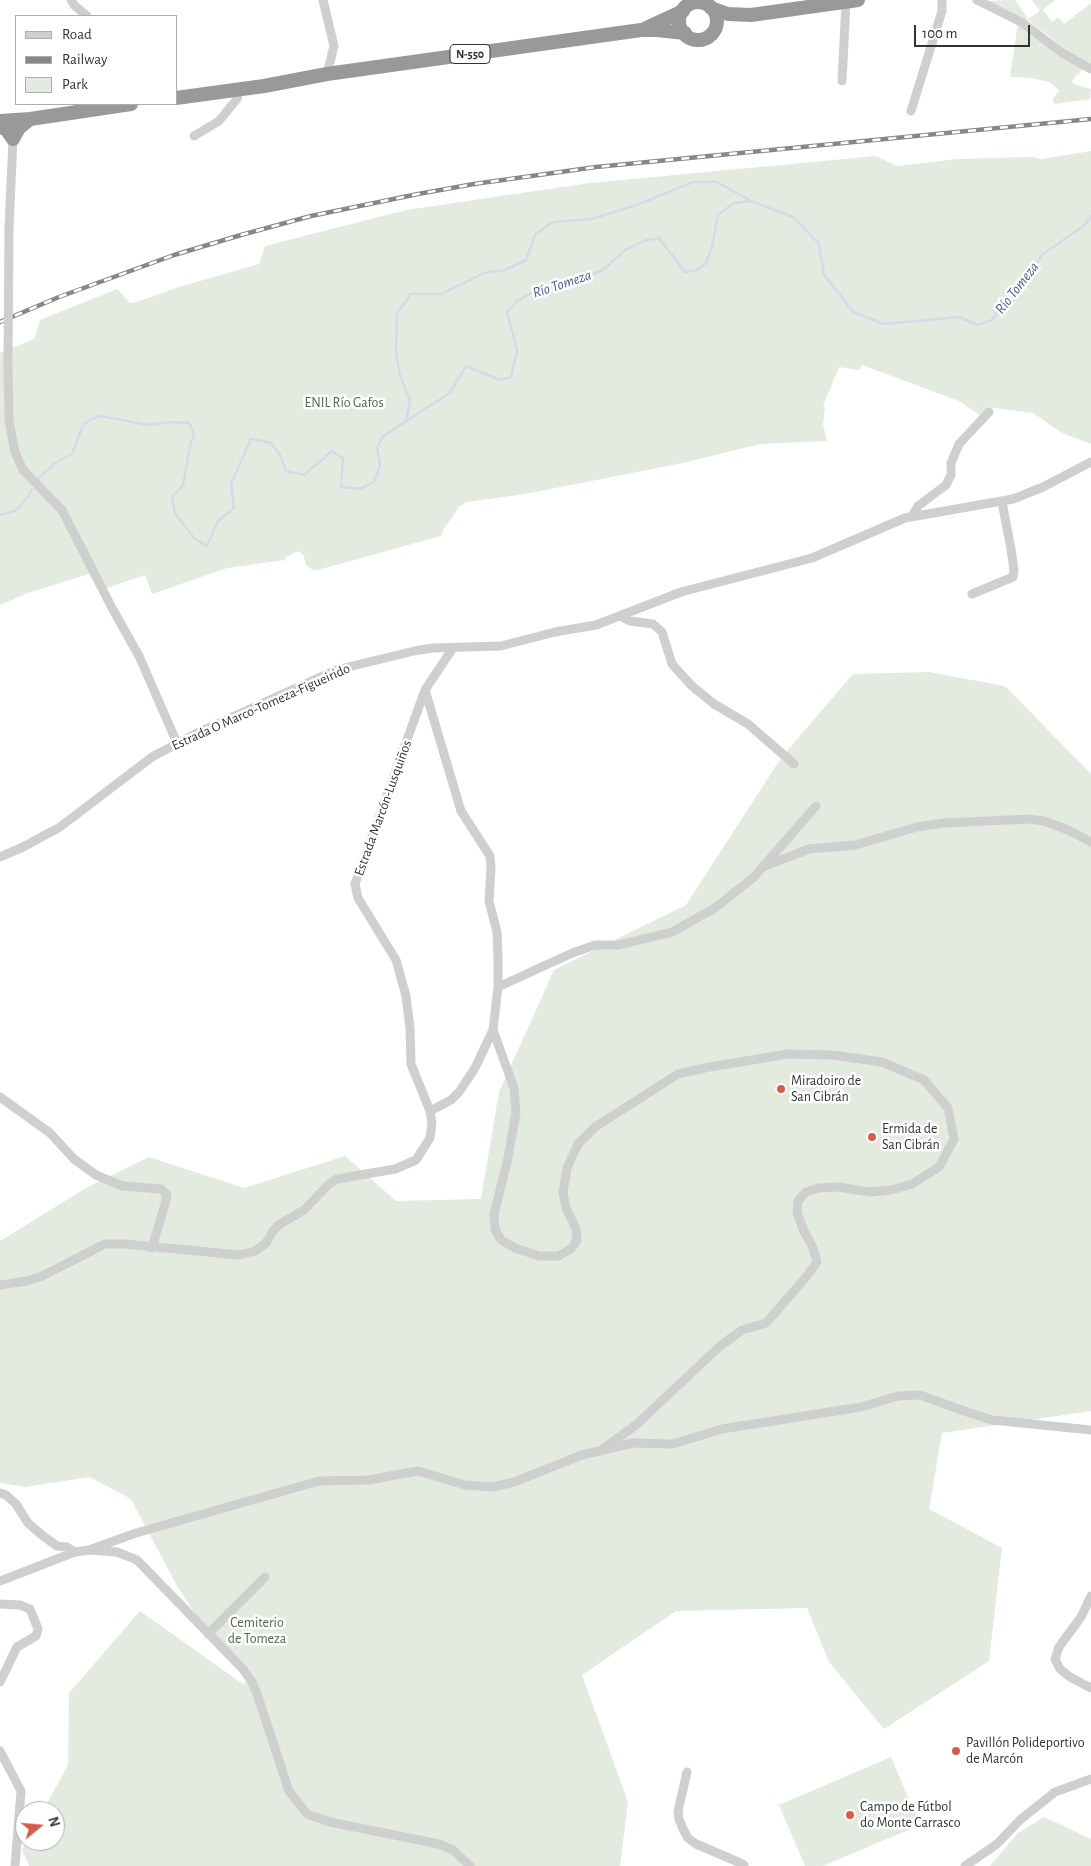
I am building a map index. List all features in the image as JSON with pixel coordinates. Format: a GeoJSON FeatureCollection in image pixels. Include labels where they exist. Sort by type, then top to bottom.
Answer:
{"type":"FeatureCollection","features":[{"type":"Feature","properties":{"kind":"highway","name":"N-550"},"geometry":{"type":"LineString","coordinates":[[641,30],[683,11],[688,5],[694,3],[706,4],[711,8],[728,14],[751,15],[852,1]]}},
{"type":"Feature","properties":{"kind":"highway"},"geometry":{"type":"LineString","coordinates":[[711,8],[717,19],[714,31]]}},
{"type":"Feature","properties":{"kind":"highway"},"geometry":{"type":"LineString","coordinates":[[683,11],[680,24],[685,34]]}},
{"type":"Feature","properties":{"kind":"highway","name":"N-550"},"geometry":{"type":"LineString","coordinates":[[178,96],[239,89],[299,78],[641,30],[685,34],[692,38],[701,39],[711,35],[723,25],[751,15]]}},
{"type":"Feature","properties":{"kind":"highway","name":"N-550"},"geometry":{"type":"LineString","coordinates":[[178,89],[299,78]]}},
{"type":"Feature","properties":{"kind":"highway"},"geometry":{"type":"LineString","coordinates":[[0,120],[74,105]]}},
{"type":"Feature","properties":{"kind":"highway"},"geometry":{"type":"LineString","coordinates":[[65,113],[94,105]]}},
{"type":"Feature","properties":{"kind":"highway"},"geometry":{"type":"LineString","coordinates":[[0,120],[30,119],[124,105]]}},
{"type":"Feature","properties":{"kind":"highway"},"geometry":{"type":"LineString","coordinates":[[0,127],[6,129],[13,139],[19,128],[30,119]]}},
{"type":"Feature","properties":{"kind":"street"},"geometry":{"type":"LineString","coordinates":[[71,0],[86,15]]}},
{"type":"Feature","properties":{"kind":"street"},"geometry":{"type":"LineString","coordinates":[[323,0],[334,46],[327,74]]}},
{"type":"Feature","properties":{"kind":"street"},"geometry":{"type":"LineString","coordinates":[[911,112],[942,11],[942,0]]}},
{"type":"Feature","properties":{"kind":"street"},"geometry":{"type":"LineString","coordinates":[[977,0],[1023,23],[1062,53],[1091,69]]}},
{"type":"Feature","properties":{"kind":"street"},"geometry":{"type":"LineString","coordinates":[[842,81],[852,1]]}},
{"type":"Feature","properties":{"kind":"street"},"geometry":{"type":"LineString","coordinates":[[194,136],[219,121],[237,98],[239,89]]}},
{"type":"Feature","properties":{"kind":"street"},"geometry":{"type":"LineString","coordinates":[[13,139],[4,200],[9,228],[9,421],[15,452],[23,470],[62,510],[139,656],[177,743]]}},
{"type":"Feature","properties":{"kind":"street"},"geometry":{"type":"LineString","coordinates":[[912,516],[918,506],[946,485],[951,475],[951,463],[959,444],[989,412]]}},
{"type":"Feature","properties":{"kind":"street","name":"Estrada O Marco-Tomeza-Figueirido"},"geometry":{"type":"LineString","coordinates":[[0,857],[60,827],[152,757],[177,743],[336,670],[414,651],[501,646],[555,632],[596,625],[692,589],[730,581],[819,556],[883,526],[912,516],[1014,499],[1043,487],[1091,462]]}},
{"type":"Feature","properties":{"kind":"street"},"geometry":{"type":"LineString","coordinates":[[972,594],[1013,577],[1013,563],[1002,502]]}},
{"type":"Feature","properties":{"kind":"street"},"geometry":{"type":"LineString","coordinates":[[620,616],[630,621],[653,624],[662,632],[672,664],[692,686],[714,704],[748,724],[794,764]]}},
{"type":"Feature","properties":{"kind":"street","name":"Estrada Marcón-Lusquiños"},"geometry":{"type":"LineString","coordinates":[[0,1285],[27,1281],[42,1276],[105,1244],[125,1244],[240,1255],[255,1251],[266,1243],[280,1224],[304,1210],[329,1184],[337,1179],[395,1169],[416,1160],[430,1138],[432,1123],[430,1111],[411,1064],[410,1028],[406,996],[396,960],[358,898],[355,884],[425,690],[453,648]]}},
{"type":"Feature","properties":{"kind":"street"},"geometry":{"type":"LineString","coordinates":[[425,690],[461,812],[490,856],[492,869],[489,901],[496,932],[498,988],[493,1030],[475,1068],[459,1092],[451,1100],[430,1111]]}},
{"type":"Feature","properties":{"kind":"street"},"geometry":{"type":"LineString","coordinates":[[498,988],[570,954],[595,945],[618,945],[672,932],[714,908],[754,877],[816,806]]}},
{"type":"Feature","properties":{"kind":"street"},"geometry":{"type":"LineString","coordinates":[[764,866],[809,849],[855,845],[916,827],[944,823],[1029,819],[1044,821],[1068,830],[1091,842]]}},
{"type":"Feature","properties":{"kind":"street"},"geometry":{"type":"LineString","coordinates":[[493,1030],[514,1088],[516,1113],[508,1158],[494,1214],[495,1229],[501,1240],[515,1248],[539,1256],[558,1256],[571,1248],[577,1240],[576,1229],[566,1208],[563,1192],[567,1168],[578,1144],[596,1127],[678,1074],[788,1054],[832,1055],[882,1062],[924,1080],[948,1108],[954,1139],[939,1167],[912,1184],[891,1190],[870,1192],[838,1187],[819,1188],[806,1192],[798,1202],[797,1213],[804,1231],[814,1248],[816,1262],[807,1276],[766,1323],[742,1330],[720,1346],[636,1426],[600,1450]]}},
{"type":"Feature","properties":{"kind":"street"},"geometry":{"type":"LineString","coordinates":[[0,1097],[50,1133],[74,1160],[96,1175],[122,1186],[161,1189],[167,1195],[152,1248]]}},
{"type":"Feature","properties":{"kind":"street"},"geometry":{"type":"LineString","coordinates":[[0,1581],[75,1552],[89,1550],[136,1533],[319,1482],[368,1480],[418,1471],[465,1485],[492,1486],[514,1482],[582,1455],[600,1450],[633,1443],[673,1444],[722,1428],[861,1408],[898,1396],[920,1396],[992,1420],[1091,1430]]}},
{"type":"Feature","properties":{"kind":"street"},"geometry":{"type":"LineString","coordinates":[[0,1493],[6,1495],[16,1504],[28,1523],[43,1536],[57,1546],[67,1547],[75,1552]]}},
{"type":"Feature","properties":{"kind":"street"},"geometry":{"type":"LineString","coordinates":[[89,1550],[117,1552],[137,1560],[243,1669],[252,1682],[257,1694],[289,1791],[307,1814],[330,1822],[440,1844],[453,1850],[470,1866]]}},
{"type":"Feature","properties":{"kind":"street"},"geometry":{"type":"LineString","coordinates":[[208,1634],[265,1578]]}},
{"type":"Feature","properties":{"kind":"street"},"geometry":{"type":"LineString","coordinates":[[1091,1596],[1081,1617],[1059,1647],[1055,1659],[1060,1669],[1070,1677],[1091,1688]]}},
{"type":"Feature","properties":{"kind":"street"},"geometry":{"type":"LineString","coordinates":[[0,1604],[20,1605],[30,1608],[38,1629],[36,1636],[18,1647],[0,1682]]}},
{"type":"Feature","properties":{"kind":"street"},"geometry":{"type":"LineString","coordinates":[[0,1751],[21,1791],[15,1866]]}},
{"type":"Feature","properties":{"kind":"street"},"geometry":{"type":"LineString","coordinates":[[687,1772],[678,1811],[679,1819],[686,1834],[696,1844],[744,1866]]}},
{"type":"Feature","properties":{"kind":"street"},"geometry":{"type":"LineString","coordinates":[[965,1866],[997,1844],[1020,1820],[1055,1792],[1091,1779]]}},
{"type":"Feature","properties":{"kind":"green space"},"geometry":{"type":"Polygon","coordinates":[[[1015,0],[1028,19],[1040,11],[1032,0],[1055,0],[1043,10],[1052,22],[1058,17],[1064,24],[1091,3],[1091,66],[1062,49],[1028,20],[985,1],[1015,0]]]}},
{"type":"Feature","properties":{"kind":"green space"},"geometry":{"type":"Polygon","coordinates":[[[1018,23],[1083,67],[1080,74],[1078,73],[1072,81],[1074,84],[1091,89],[1090,99],[1054,104],[1053,100],[1060,91],[1049,82],[1031,78],[1010,77],[1018,23]]]}},
{"type":"Feature","properties":{"kind":"green space","name":"ENIL Río Gafos"},"geometry":{"type":"Polygon","coordinates":[[[1091,151],[1091,444],[1062,433],[1033,413],[987,407],[989,412],[984,410],[981,416],[959,401],[862,365],[859,370],[839,367],[823,406],[825,408],[823,424],[827,441],[760,444],[683,463],[525,494],[467,502],[459,507],[441,536],[314,571],[306,565],[303,554],[298,551],[286,557],[285,560],[227,568],[152,594],[145,575],[107,588],[95,575],[89,574],[28,593],[0,605],[0,353],[34,339],[40,320],[117,289],[130,303],[137,302],[179,287],[259,264],[265,246],[406,210],[590,183],[876,156],[897,166],[958,159],[1032,157],[1042,159],[1091,151]]]}},
{"type":"Feature","properties":{"kind":"green space","name":"Cemiterio de Tomeza"},"geometry":{"type":"Polygon","coordinates":[[[928,672],[1005,686],[1091,774],[1091,1411],[942,1433],[929,1509],[1002,1548],[989,1661],[884,1729],[829,1662],[807,1608],[676,1611],[582,1675],[628,1802],[620,1866],[29,1866],[22,1851],[65,1851],[65,1801],[48,1801],[68,1765],[69,1693],[140,1611],[243,1684],[253,1676],[212,1631],[208,1634],[177,1586],[131,1499],[90,1477],[25,1487],[0,1483],[0,1241],[86,1188],[149,1157],[244,1188],[345,1156],[396,1201],[481,1199],[499,1092],[554,970],[686,905],[781,758],[853,674],[928,672]]]}},
{"type":"Feature","properties":{"kind":"green space","name":"Campo de Fútbol do Monte Carrasco"},"geometry":{"type":"Polygon","coordinates":[[[891,1757],[920,1825],[823,1866],[805,1866],[779,1805],[891,1757]]]}},
{"type":"Feature","properties":{"kind":"green space"},"geometry":{"type":"Polygon","coordinates":[[[1044,1817],[1091,1839],[1091,1866],[990,1866],[1017,1834],[1044,1817]]]}},
{"type":"Feature","properties":{"kind":"waterway","name":"Río Tomeza"},"geometry":{"type":"LineString","coordinates":[[406,422],[410,401],[400,375],[396,354],[397,313],[411,294],[441,294],[484,273],[505,270],[526,260],[535,235],[553,222],[591,219],[637,205],[693,182],[717,182],[751,201]]}},
{"type":"Feature","properties":{"kind":"waterway","name":"Río Tomeza"},"geometry":{"type":"LineString","coordinates":[[39,478],[55,463],[72,454],[83,425],[91,419],[101,416],[148,425],[172,422],[189,423],[194,433],[183,485],[172,497],[175,513],[194,538],[207,546],[218,521],[234,508],[231,484],[251,439],[271,443],[280,455],[286,471],[304,475],[332,451],[343,458],[341,487],[360,489],[374,482],[380,465],[377,448],[383,436],[450,393],[466,366],[500,380],[511,377],[517,350],[507,312],[517,301],[535,291],[573,282],[603,270],[625,250],[643,241],[659,238],[685,272],[697,270],[706,263],[712,247],[718,215],[734,203],[751,201],[793,217],[819,244],[824,274],[853,312],[884,324],[959,317],[978,325],[992,320],[1043,254],[1085,225],[1091,216]]}},
{"type":"Feature","properties":{"kind":"waterway","name":"Río Tomeza"},"geometry":{"type":"LineString","coordinates":[[0,515],[15,511],[28,497],[32,489]]}},
{"type":"Feature","properties":{"kind":"railway"},"geometry":{"type":"LineString","coordinates":[[0,322],[59,297],[174,255],[311,216],[418,194],[596,167],[1091,119]]}},
{"type":"Feature","properties":{"kind":"place","name":"Miradoiro de San Cibrán"},"geometry":{"type":"Point","coordinates":[781,1089]}},
{"type":"Feature","properties":{"kind":"place","name":"Ermida de San Cibrán"},"geometry":{"type":"Point","coordinates":[872,1137]}},
{"type":"Feature","properties":{"kind":"place","name":"Pavillón Polideportivo de Marcón"},"geometry":{"type":"Point","coordinates":[956,1751]}},
{"type":"Feature","properties":{"kind":"place","name":"Campo de Fútbol do Monte Carrasco"},"geometry":{"type":"Point","coordinates":[850,1815]}}]}
